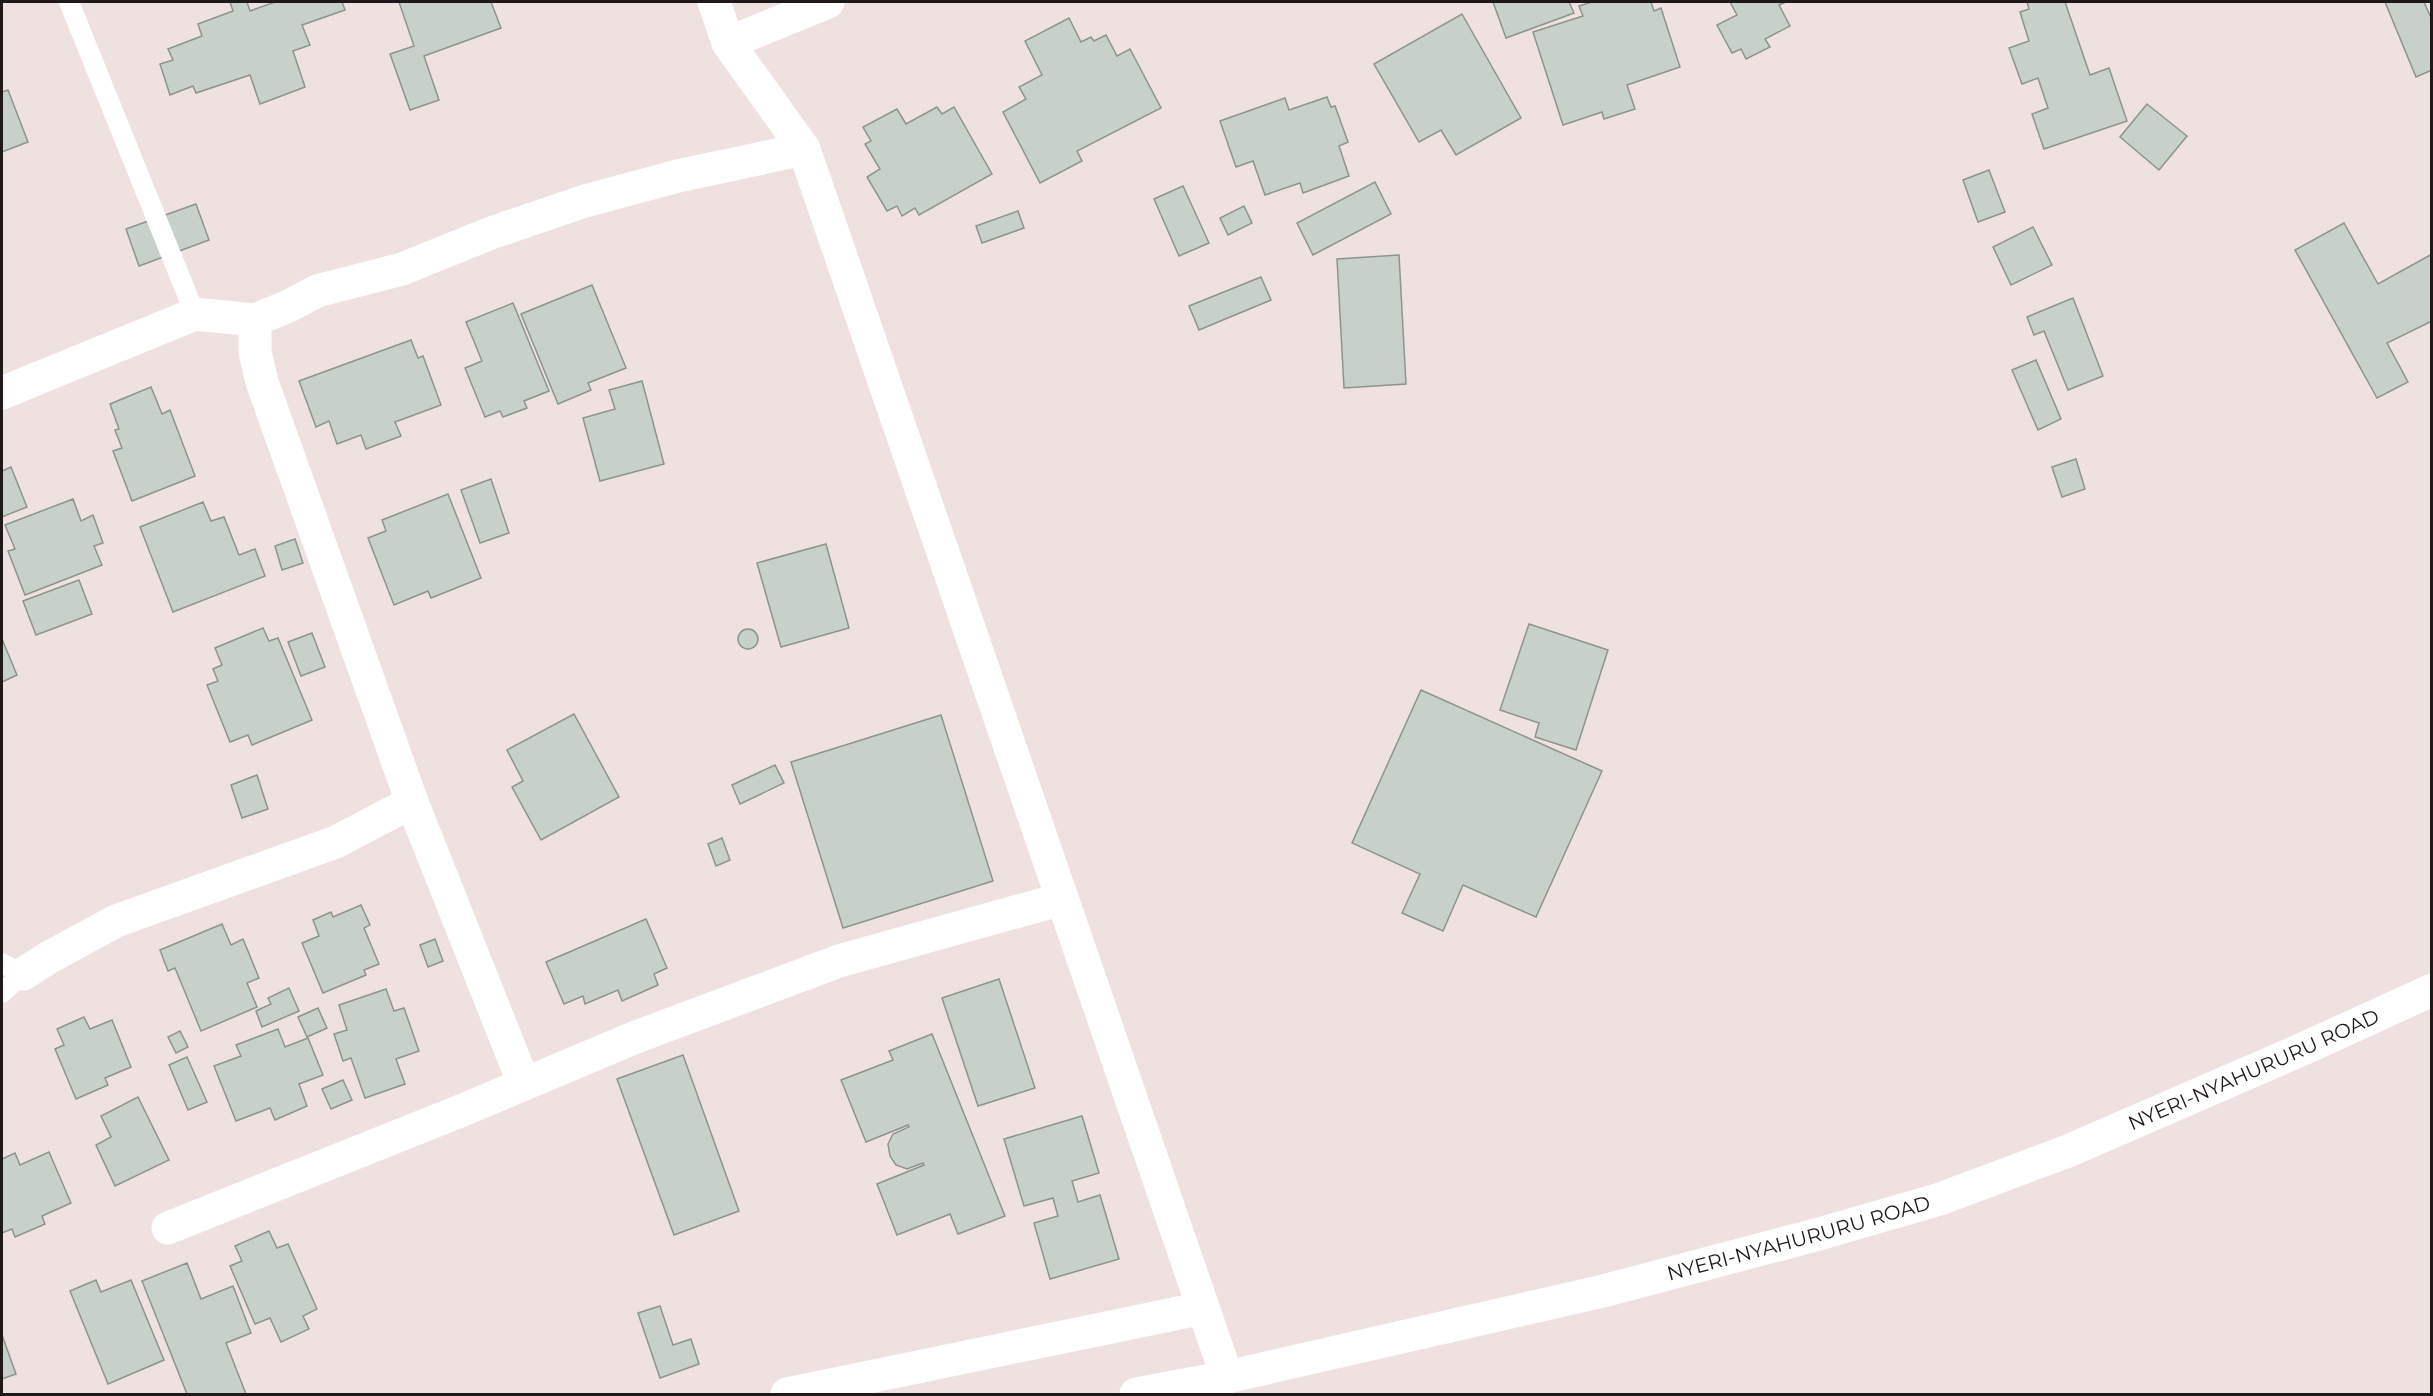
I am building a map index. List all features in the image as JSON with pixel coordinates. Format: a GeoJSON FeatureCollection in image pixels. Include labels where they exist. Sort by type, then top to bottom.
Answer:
{"type":"FeatureCollection","features":[{"type":"Feature","properties":{"kind":"street"},"geometry":{"type":"LineString","coordinates":[[714,2],[728,43],[804,149],[1227,1377]]}},
{"type":"Feature","properties":{"kind":"street"},"geometry":{"type":"LineString","coordinates":[[728,43],[828,2]]}},
{"type":"Feature","properties":{"kind":"street"},"geometry":{"type":"LineString","coordinates":[[2,393],[195,314],[255,320],[317,291],[402,268],[491,233],[585,201],[678,176],[804,149]]}},
{"type":"Feature","properties":{"kind":"street"},"geometry":{"type":"LineString","coordinates":[[255,320],[255,351],[262,382],[412,802],[524,1084]]}},
{"type":"Feature","properties":{"kind":"street"},"geometry":{"type":"LineString","coordinates":[[9,977],[116,921],[336,842],[412,802]]}},
{"type":"Feature","properties":{"kind":"street"},"geometry":{"type":"LineString","coordinates":[[168,1228],[636,1037],[839,961],[1062,899]]}},
{"type":"Feature","properties":{"kind":"street","name":"NYERI-NYAHURURU ROAD"},"geometry":{"type":"LineString","coordinates":[[1136,1395],[1227,1377],[1603,1291],[1820,1234],[1940,1199],[2068,1151],[2432,990]]}},
{"type":"Feature","properties":{"kind":"street"},"geometry":{"type":"LineString","coordinates":[[787,1395],[1203,1308]]}},
{"type":"Feature","properties":{"kind":"lane"},"geometry":{"type":"LineString","coordinates":[[69,2],[195,314]]}},
{"type":"Feature","properties":{"kind":"building"},"geometry":{"type":"Polygon","coordinates":[[[230,2],[247,2],[250,11],[275,2],[342,2],[345,10],[302,25],[310,45],[293,51],[305,87],[260,104],[250,75],[196,93],[193,86],[170,95],[160,64],[173,60],[168,49],[202,36],[198,24],[233,11],[230,2]]]}},
{"type":"Feature","properties":{"kind":"building"},"geometry":{"type":"Polygon","coordinates":[[[399,2],[491,2],[501,28],[424,56],[439,100],[410,110],[390,54],[414,46],[399,2]]]}},
{"type":"Feature","properties":{"kind":"building"},"geometry":{"type":"Polygon","coordinates":[[[1493,2],[1569,2],[1574,13],[1506,38],[1493,2]]]}},
{"type":"Feature","properties":{"kind":"building"},"geometry":{"type":"Polygon","coordinates":[[[1592,2],[1651,2],[1654,11],[1661,8],[1680,67],[1627,85],[1635,109],[1604,119],[1602,112],[1563,125],[1533,32],[1583,16],[1579,6],[1592,2]]]}},
{"type":"Feature","properties":{"kind":"building"},"geometry":{"type":"Polygon","coordinates":[[[1730,2],[1786,2],[1779,5],[1790,26],[1765,39],[1770,47],[1746,59],[1741,49],[1732,53],[1717,25],[1737,15],[1730,2]]]}},
{"type":"Feature","properties":{"kind":"building"},"geometry":{"type":"Polygon","coordinates":[[[2027,2],[2065,2],[2090,75],[2109,68],[2127,121],[2044,149],[2032,114],[2048,108],[2038,78],[2022,84],[2009,48],[2029,41],[2020,12],[2029,9],[2027,2]]]}},
{"type":"Feature","properties":{"kind":"building"},"geometry":{"type":"Polygon","coordinates":[[[2385,2],[2424,2],[2432,20],[2432,70],[2416,77],[2385,2]]]}},
{"type":"Feature","properties":{"kind":"building"},"geometry":{"type":"Polygon","coordinates":[[[1462,14],[1521,118],[1456,155],[1441,130],[1419,142],[1374,64],[1462,14]]]}},
{"type":"Feature","properties":{"kind":"building"},"geometry":{"type":"Polygon","coordinates":[[[1069,18],[1081,42],[1091,37],[1094,41],[1106,35],[1117,56],[1130,49],[1161,108],[1077,151],[1082,161],[1040,183],[1003,112],[1026,99],[1019,87],[1042,75],[1025,41],[1069,18]]]}},
{"type":"Feature","properties":{"kind":"building"},"geometry":{"type":"Polygon","coordinates":[[[8,90],[28,142],[2,152],[2,92],[8,90]]]}},
{"type":"Feature","properties":{"kind":"building"},"geometry":{"type":"Polygon","coordinates":[[[1327,97],[1331,107],[1335,106],[1348,142],[1339,146],[1349,176],[1303,193],[1300,183],[1265,195],[1253,161],[1236,167],[1220,121],[1285,98],[1289,110],[1327,97]]]}},
{"type":"Feature","properties":{"kind":"building"},"geometry":{"type":"Polygon","coordinates":[[[2147,104],[2187,136],[2159,170],[2120,137],[2147,104]]]}},
{"type":"Feature","properties":{"kind":"building"},"geometry":{"type":"Polygon","coordinates":[[[937,107],[942,114],[954,107],[992,174],[919,215],[915,208],[902,216],[897,206],[887,211],[867,177],[880,169],[865,144],[871,141],[863,127],[897,109],[906,124],[937,107]]]}},
{"type":"Feature","properties":{"kind":"building"},"geometry":{"type":"Polygon","coordinates":[[[1989,170],[2005,212],[1978,222],[1963,180],[1989,170]]]}},
{"type":"Feature","properties":{"kind":"building"},"geometry":{"type":"Polygon","coordinates":[[[1375,182],[1391,214],[1313,255],[1297,223],[1375,182]]]}},
{"type":"Feature","properties":{"kind":"building"},"geometry":{"type":"Polygon","coordinates":[[[1183,186],[1209,243],[1179,256],[1154,199],[1183,186]]]}},
{"type":"Feature","properties":{"kind":"building"},"geometry":{"type":"Polygon","coordinates":[[[196,204],[209,240],[139,266],[126,229],[196,204]]]}},
{"type":"Feature","properties":{"kind":"building"},"geometry":{"type":"Polygon","coordinates":[[[1244,206],[1252,223],[1228,235],[1220,218],[1244,206]]]}},
{"type":"Feature","properties":{"kind":"building"},"geometry":{"type":"Polygon","coordinates":[[[1018,211],[1024,228],[982,243],[976,226],[1018,211]]]}},
{"type":"Feature","properties":{"kind":"building"},"geometry":{"type":"Polygon","coordinates":[[[2344,223],[2378,284],[2432,254],[2432,321],[2387,343],[2408,382],[2377,398],[2295,250],[2344,223]]]}},
{"type":"Feature","properties":{"kind":"building"},"geometry":{"type":"Polygon","coordinates":[[[2033,227],[2052,265],[2011,285],[1993,247],[2033,227]]]}},
{"type":"Feature","properties":{"kind":"building"},"geometry":{"type":"Polygon","coordinates":[[[1399,255],[1406,384],[1344,388],[1337,259],[1399,255]]]}},
{"type":"Feature","properties":{"kind":"building"},"geometry":{"type":"Polygon","coordinates":[[[1261,277],[1271,300],[1199,330],[1189,306],[1261,277]]]}},
{"type":"Feature","properties":{"kind":"building"},"geometry":{"type":"Polygon","coordinates":[[[592,285],[626,368],[588,383],[591,390],[558,404],[521,314],[592,285]]]}},
{"type":"Feature","properties":{"kind":"building"},"geometry":{"type":"Polygon","coordinates":[[[2073,298],[2103,376],[2068,390],[2044,331],[2034,335],[2027,317],[2073,298]]]}},
{"type":"Feature","properties":{"kind":"building"},"geometry":{"type":"Polygon","coordinates":[[[513,303],[549,391],[524,401],[527,408],[503,417],[500,411],[485,417],[465,368],[482,361],[466,322],[513,303]]]}},
{"type":"Feature","properties":{"kind":"building"},"geometry":{"type":"Polygon","coordinates":[[[411,340],[418,358],[423,356],[441,405],[395,422],[401,436],[366,449],[361,435],[337,444],[329,421],[316,427],[299,381],[411,340]]]}},
{"type":"Feature","properties":{"kind":"building"},"geometry":{"type":"Polygon","coordinates":[[[2036,360],[2061,419],[2038,430],[2012,370],[2036,360]]]}},
{"type":"Feature","properties":{"kind":"building"},"geometry":{"type":"Polygon","coordinates":[[[642,381],[664,464],[600,481],[583,418],[615,409],[609,390],[642,381]]]}},
{"type":"Feature","properties":{"kind":"building"},"geometry":{"type":"Polygon","coordinates":[[[151,387],[162,414],[170,410],[195,476],[132,501],[113,451],[122,448],[115,430],[119,429],[110,404],[151,387]]]}},
{"type":"Feature","properties":{"kind":"building"},"geometry":{"type":"Polygon","coordinates":[[[2076,459],[2085,489],[2062,497],[2052,467],[2076,459]]]}},
{"type":"Feature","properties":{"kind":"building"},"geometry":{"type":"Polygon","coordinates":[[[11,467],[27,507],[2,517],[2,471],[11,467]]]}},
{"type":"Feature","properties":{"kind":"building"},"geometry":{"type":"Polygon","coordinates":[[[491,479],[509,533],[480,543],[461,490],[491,479]]]}},
{"type":"Feature","properties":{"kind":"building"},"geometry":{"type":"Polygon","coordinates":[[[448,494],[481,578],[431,598],[428,591],[394,605],[368,538],[386,531],[382,520],[448,494]]]}},
{"type":"Feature","properties":{"kind":"building"},"geometry":{"type":"Polygon","coordinates":[[[73,499],[81,521],[93,515],[103,543],[94,546],[102,565],[25,595],[8,551],[15,549],[5,525],[73,499]]]}},
{"type":"Feature","properties":{"kind":"building"},"geometry":{"type":"Polygon","coordinates":[[[203,502],[211,521],[224,517],[239,555],[255,549],[265,576],[173,612],[140,527],[203,502]]]}},
{"type":"Feature","properties":{"kind":"building"},"geometry":{"type":"Polygon","coordinates":[[[295,539],[303,563],[282,570],[275,546],[295,539]]]}},
{"type":"Feature","properties":{"kind":"building"},"geometry":{"type":"Polygon","coordinates":[[[826,544],[849,628],[781,647],[757,563],[826,544]]]}},
{"type":"Feature","properties":{"kind":"building"},"geometry":{"type":"Polygon","coordinates":[[[79,580],[92,614],[36,635],[23,601],[79,580]]]}},
{"type":"Feature","properties":{"kind":"building"},"geometry":{"type":"Polygon","coordinates":[[[1529,624],[1608,650],[1576,750],[1535,737],[1539,723],[1500,710],[1529,624]]]}},
{"type":"Feature","properties":{"kind":"building"},"geometry":{"type":"Polygon","coordinates":[[[263,628],[269,641],[278,638],[312,720],[252,745],[248,735],[230,742],[207,685],[218,681],[213,669],[222,665],[215,648],[263,628]]]}},
{"type":"Feature","properties":{"kind":"building"},"geometry":{"type":"Polygon","coordinates":[[[748,629],[755,632],[758,639],[755,646],[748,649],[741,646],[738,639],[741,632],[748,629]]]}},
{"type":"Feature","properties":{"kind":"building"},"geometry":{"type":"Polygon","coordinates":[[[312,633],[325,667],[301,676],[288,642],[312,633]]]}},
{"type":"Feature","properties":{"kind":"building"},"geometry":{"type":"Polygon","coordinates":[[[2,639],[17,675],[2,682],[2,639]]]}},
{"type":"Feature","properties":{"kind":"building"},"geometry":{"type":"Polygon","coordinates":[[[1421,690],[1602,771],[1536,917],[1463,885],[1443,931],[1402,913],[1420,874],[1352,843],[1421,690]]]}},
{"type":"Feature","properties":{"kind":"building"},"geometry":{"type":"Polygon","coordinates":[[[574,714],[619,797],[541,840],[512,787],[523,781],[507,750],[574,714]]]}},
{"type":"Feature","properties":{"kind":"building"},"geometry":{"type":"Polygon","coordinates":[[[941,715],[993,881],[843,928],[791,762],[941,715]]]}},
{"type":"Feature","properties":{"kind":"building"},"geometry":{"type":"Polygon","coordinates":[[[775,765],[784,783],[740,804],[732,785],[775,765]]]}},
{"type":"Feature","properties":{"kind":"building"},"geometry":{"type":"Polygon","coordinates":[[[257,775],[268,809],[242,818],[231,785],[257,775]]]}},
{"type":"Feature","properties":{"kind":"building"},"geometry":{"type":"Polygon","coordinates":[[[722,838],[730,860],[716,866],[708,844],[722,838]]]}},
{"type":"Feature","properties":{"kind":"building"},"geometry":{"type":"Polygon","coordinates":[[[361,905],[370,925],[364,928],[379,964],[364,970],[366,975],[323,993],[302,943],[319,936],[313,920],[331,912],[333,917],[361,905]]]}},
{"type":"Feature","properties":{"kind":"building"},"geometry":{"type":"Polygon","coordinates":[[[646,919],[667,968],[654,974],[658,985],[622,1001],[618,990],[585,1004],[583,996],[564,1004],[546,962],[646,919]]]}},
{"type":"Feature","properties":{"kind":"building"},"geometry":{"type":"Polygon","coordinates":[[[222,924],[231,945],[243,939],[259,978],[247,983],[257,1007],[201,1031],[175,968],[168,971],[160,950],[222,924]]]}},
{"type":"Feature","properties":{"kind":"building"},"geometry":{"type":"Polygon","coordinates":[[[435,939],[443,961],[428,967],[420,945],[435,939]]]}},
{"type":"Feature","properties":{"kind":"building"},"geometry":{"type":"Polygon","coordinates":[[[999,979],[1035,1088],[978,1106],[942,998],[999,979]]]}},
{"type":"Feature","properties":{"kind":"building"},"geometry":{"type":"Polygon","coordinates":[[[289,988],[299,1011],[262,1027],[256,1011],[271,1004],[268,998],[289,988]]]}},
{"type":"Feature","properties":{"kind":"building"},"geometry":{"type":"Polygon","coordinates":[[[386,989],[394,1011],[404,1008],[419,1051],[396,1059],[405,1084],[365,1098],[351,1058],[343,1061],[334,1034],[347,1030],[339,1005],[386,989]]]}},
{"type":"Feature","properties":{"kind":"building"},"geometry":{"type":"Polygon","coordinates":[[[318,1008],[327,1028],[307,1037],[298,1017],[318,1008]]]}},
{"type":"Feature","properties":{"kind":"building"},"geometry":{"type":"Polygon","coordinates":[[[84,1017],[90,1029],[112,1020],[131,1067],[105,1078],[108,1085],[76,1099],[55,1049],[64,1045],[57,1029],[84,1017]]]}},
{"type":"Feature","properties":{"kind":"building"},"geometry":{"type":"Polygon","coordinates":[[[278,1029],[285,1047],[308,1038],[323,1075],[299,1084],[307,1106],[275,1120],[270,1108],[236,1121],[214,1066],[241,1056],[236,1045],[278,1029]]]}},
{"type":"Feature","properties":{"kind":"building"},"geometry":{"type":"Polygon","coordinates":[[[180,1031],[188,1047],[176,1053],[168,1037],[180,1031]]]}},
{"type":"Feature","properties":{"kind":"building"},"geometry":{"type":"Polygon","coordinates":[[[932,1034],[1005,1216],[958,1234],[950,1214],[897,1235],[877,1184],[924,1165],[923,1163],[907,1169],[896,1165],[890,1156],[888,1144],[893,1134],[909,1127],[908,1125],[866,1142],[841,1080],[893,1060],[889,1051],[932,1034]]]}},
{"type":"Feature","properties":{"kind":"building"},"geometry":{"type":"Polygon","coordinates":[[[683,1055],[739,1211],[674,1235],[617,1079],[683,1055]]]}},
{"type":"Feature","properties":{"kind":"building"},"geometry":{"type":"Polygon","coordinates":[[[187,1057],[207,1102],[188,1110],[169,1065],[187,1057]]]}},
{"type":"Feature","properties":{"kind":"building"},"geometry":{"type":"Polygon","coordinates":[[[343,1080],[352,1100],[331,1109],[322,1089],[343,1080]]]}},
{"type":"Feature","properties":{"kind":"building"},"geometry":{"type":"Polygon","coordinates":[[[138,1097],[169,1160],[115,1186],[96,1145],[111,1137],[101,1116],[138,1097]]]}},
{"type":"Feature","properties":{"kind":"building"},"geometry":{"type":"Polygon","coordinates":[[[1082,1116],[1099,1173],[1072,1181],[1078,1202],[1100,1195],[1119,1259],[1050,1279],[1034,1223],[1058,1216],[1053,1198],[1024,1206],[1004,1139],[1082,1116]]]}},
{"type":"Feature","properties":{"kind":"building"},"geometry":{"type":"Polygon","coordinates":[[[49,1152],[71,1203],[42,1216],[45,1224],[15,1237],[12,1229],[2,1233],[2,1159],[15,1153],[20,1165],[49,1152]]]}},
{"type":"Feature","properties":{"kind":"building"},"geometry":{"type":"Polygon","coordinates":[[[269,1231],[277,1248],[288,1244],[317,1309],[303,1316],[309,1329],[281,1342],[270,1318],[255,1324],[230,1266],[242,1261],[235,1246],[269,1231]]]}},
{"type":"Feature","properties":{"kind":"building"},"geometry":{"type":"Polygon","coordinates":[[[187,1263],[201,1299],[233,1286],[251,1333],[226,1343],[246,1394],[187,1394],[142,1281],[187,1263]]]}},
{"type":"Feature","properties":{"kind":"building"},"geometry":{"type":"Polygon","coordinates":[[[96,1280],[101,1292],[131,1280],[164,1360],[108,1384],[70,1291],[96,1280]]]}},
{"type":"Feature","properties":{"kind":"building"},"geometry":{"type":"Polygon","coordinates":[[[660,1306],[673,1345],[691,1339],[699,1364],[660,1378],[638,1313],[660,1306]]]}},
{"type":"Feature","properties":{"kind":"building"},"geometry":{"type":"Polygon","coordinates":[[[2,1335],[16,1374],[2,1379],[2,1335]]]}}]}
